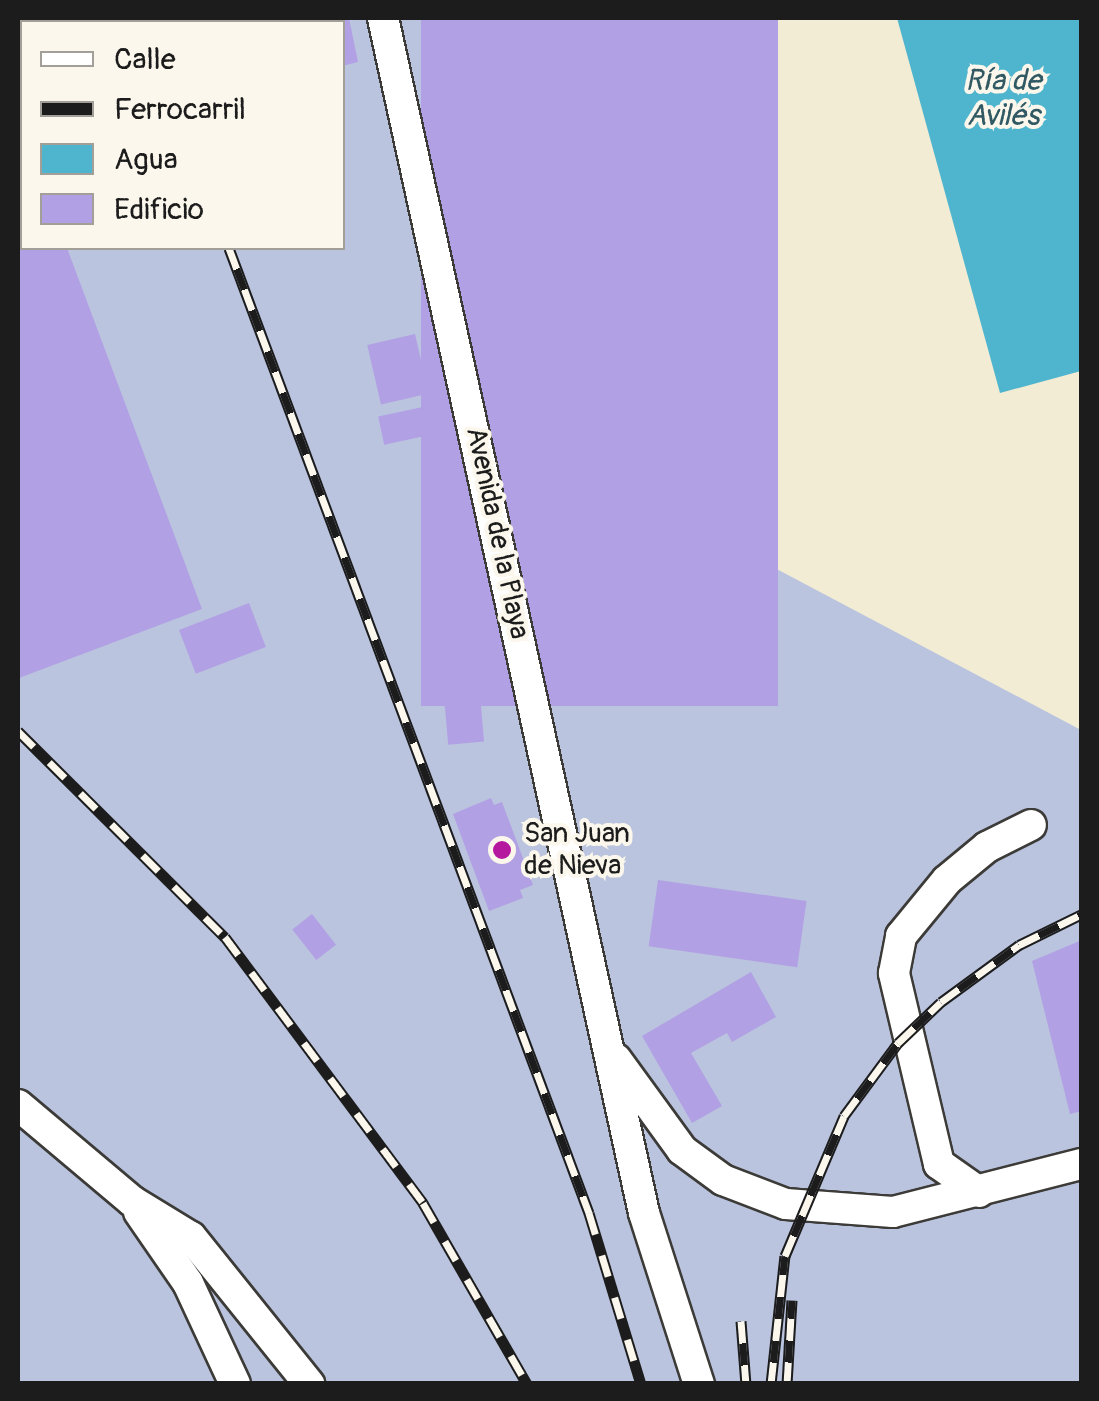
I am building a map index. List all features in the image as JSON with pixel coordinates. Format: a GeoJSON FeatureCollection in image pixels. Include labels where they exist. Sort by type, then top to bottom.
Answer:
{"type":"FeatureCollection","features":[{"type":"Feature","properties":{"kind":"street","name":"Avenida de la Playa"},"geometry":{"type":"LineString","coordinates":[[384,18],[644,1213],[699,1384]]}},
{"type":"Feature","properties":{"kind":"street"},"geometry":{"type":"LineString","coordinates":[[979,1192],[940,1164],[894,973],[901,936],[947,880],[987,846],[1031,825]]}},
{"type":"Feature","properties":{"kind":"street","name":"Avenida de la Playa"},"geometry":{"type":"LineString","coordinates":[[608,1048],[682,1150],[723,1180],[760,1196],[854,1214],[979,1192],[1082,1164]]}},
{"type":"Feature","properties":{"kind":"street"},"geometry":{"type":"LineString","coordinates":[[18,1106],[132,1201],[191,1236],[310,1384]]}},
{"type":"Feature","properties":{"kind":"street"},"geometry":{"type":"LineString","coordinates":[[132,1201],[188,1283],[235,1384]]}},
{"type":"Feature","properties":{"kind":"shaded area"},"geometry":{"type":"Polygon","coordinates":[[[18,18],[532,18],[637,495],[1081,730],[1081,1383],[18,1383],[18,18]]]}},
{"type":"Feature","properties":{"kind":"water","name":"Ría de Avilés"},"geometry":{"type":"Polygon","coordinates":[[[897,18],[1081,18],[1081,371],[1000,393],[897,18]]]}},
{"type":"Feature","properties":{"kind":"building"},"geometry":{"type":"Polygon","coordinates":[[[228,18],[349,18],[358,62],[345,65],[345,20],[228,18]]]}},
{"type":"Feature","properties":{"kind":"building"},"geometry":{"type":"Polygon","coordinates":[[[421,18],[778,18],[778,706],[421,706],[421,18]]]}},
{"type":"Feature","properties":{"kind":"building"},"geometry":{"type":"Polygon","coordinates":[[[18,119],[20,250],[68,250],[202,609],[19,678],[18,119]]]}},
{"type":"Feature","properties":{"kind":"building"},"geometry":{"type":"Polygon","coordinates":[[[415,334],[429,393],[381,404],[367,345],[415,334]]]}},
{"type":"Feature","properties":{"kind":"building"},"geometry":{"type":"Polygon","coordinates":[[[432,405],[438,433],[384,445],[378,416],[432,405]]]}},
{"type":"Feature","properties":{"kind":"building"},"geometry":{"type":"Polygon","coordinates":[[[249,603],[266,647],[196,674],[179,630],[249,603]]]}},
{"type":"Feature","properties":{"kind":"building"},"geometry":{"type":"Polygon","coordinates":[[[475,638],[484,742],[448,745],[439,641],[475,638]]]}},
{"type":"Feature","properties":{"kind":"building"},"geometry":{"type":"Polygon","coordinates":[[[491,798],[494,805],[502,802],[533,885],[520,890],[523,898],[489,911],[453,814],[491,798]]]}},
{"type":"Feature","properties":{"kind":"building"},"geometry":{"type":"Polygon","coordinates":[[[658,880],[807,901],[797,967],[649,946],[658,880]]]}},
{"type":"Feature","properties":{"kind":"building"},"geometry":{"type":"Polygon","coordinates":[[[312,914],[336,945],[316,960],[292,929],[312,914]]]}},
{"type":"Feature","properties":{"kind":"building"},"geometry":{"type":"Polygon","coordinates":[[[1082,940],[1082,1111],[1070,1114],[1032,961],[1082,940]]]}},
{"type":"Feature","properties":{"kind":"building"},"geometry":{"type":"Polygon","coordinates":[[[751,972],[776,1017],[732,1042],[727,1033],[691,1053],[722,1106],[692,1123],[642,1036],[751,972]]]}},
{"type":"Feature","properties":{"kind":"railway"},"geometry":{"type":"LineString","coordinates":[[230,250],[589,1213],[641,1384]]}},
{"type":"Feature","properties":{"kind":"railway"},"geometry":{"type":"LineString","coordinates":[[18,731],[225,937],[423,1203],[527,1384]]}},
{"type":"Feature","properties":{"kind":"railway"},"geometry":{"type":"LineString","coordinates":[[771,1384],[785,1256],[844,1116],[898,1043],[941,1002],[1019,945],[1082,914]]}},
{"type":"Feature","properties":{"kind":"railway"},"geometry":{"type":"LineString","coordinates":[[787,1384],[792,1300]]}},
{"type":"Feature","properties":{"kind":"railway"},"geometry":{"type":"LineString","coordinates":[[741,1321],[746,1384]]}},
{"type":"Feature","properties":{"kind":"place","name":"San Juan de Nieva"},"geometry":{"type":"Point","coordinates":[502,850]}}]}
